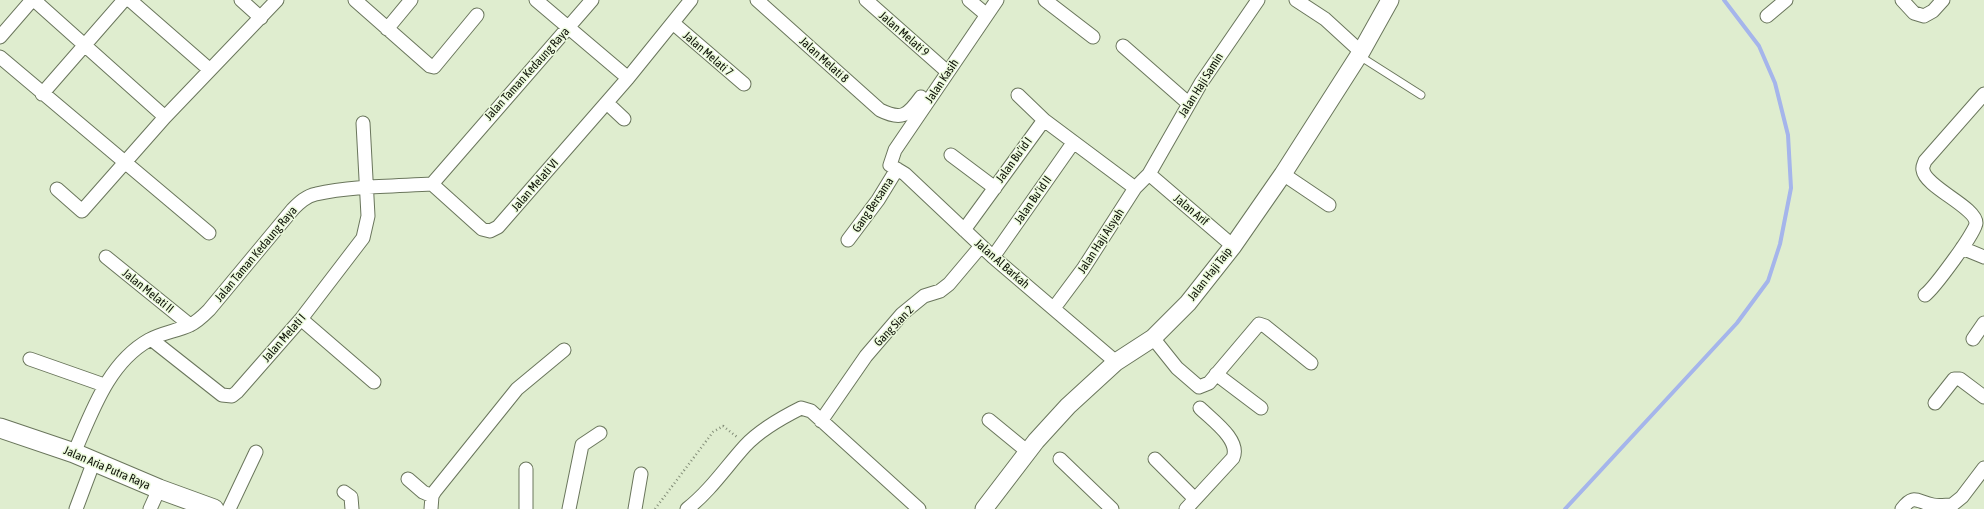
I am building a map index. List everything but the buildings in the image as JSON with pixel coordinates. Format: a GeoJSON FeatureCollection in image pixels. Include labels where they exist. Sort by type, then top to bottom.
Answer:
{"type":"FeatureCollection","features":[{"type":"Feature","properties":{"kind":"main road","name":"Jalan Aria Putra Raya"},"geometry":{"type":"LineString","coordinates":[[0,428],[74,452],[159,489],[214,509]]}},
{"type":"Feature","properties":{"kind":"street"},"geometry":{"type":"LineString","coordinates":[[0,38],[33,0],[165,117]]}},
{"type":"Feature","properties":{"kind":"street"},"geometry":{"type":"LineString","coordinates":[[42,94],[124,0]]}},
{"type":"Feature","properties":{"kind":"street"},"geometry":{"type":"LineString","coordinates":[[130,0],[210,70]]}},
{"type":"Feature","properties":{"kind":"street"},"geometry":{"type":"LineString","coordinates":[[240,0],[261,18]]}},
{"type":"Feature","properties":{"kind":"street"},"geometry":{"type":"LineString","coordinates":[[57,189],[82,211],[165,117],[277,0]]}},
{"type":"Feature","properties":{"kind":"street"},"geometry":{"type":"LineString","coordinates":[[355,0],[430,66],[434,67],[477,15]]}},
{"type":"Feature","properties":{"kind":"street"},"geometry":{"type":"LineString","coordinates":[[387,29],[411,0]]}},
{"type":"Feature","properties":{"kind":"street"},"geometry":{"type":"LineString","coordinates":[[536,0],[628,78]]}},
{"type":"Feature","properties":{"kind":"street","name":"Jalan Taman Kedaung Raya"},"geometry":{"type":"LineString","coordinates":[[74,452],[104,385],[129,355],[151,339],[190,325],[209,310],[293,209],[303,200],[315,194],[368,187],[432,184],[592,0]]}},
{"type":"Feature","properties":{"kind":"street","name":"Jalan Melati VI"},"geometry":{"type":"LineString","coordinates":[[432,184],[482,229],[490,231],[498,227],[607,103],[691,0]]}},
{"type":"Feature","properties":{"kind":"street","name":"Jalan Melati 8"},"geometry":{"type":"LineString","coordinates":[[757,0],[880,110],[893,116],[899,116],[912,110],[942,68]]}},
{"type":"Feature","properties":{"kind":"street","name":"Jalan Melati 9"},"geometry":{"type":"LineString","coordinates":[[866,0],[942,68]]}},
{"type":"Feature","properties":{"kind":"street"},"geometry":{"type":"LineString","coordinates":[[942,68],[985,5],[970,0]]}},
{"type":"Feature","properties":{"kind":"street","name":"Jalan Kasih"},"geometry":{"type":"LineString","coordinates":[[893,167],[895,150],[997,0]]}},
{"type":"Feature","properties":{"kind":"street"},"geometry":{"type":"LineString","coordinates":[[1045,0],[1093,37]]}},
{"type":"Feature","properties":{"kind":"street","name":"Jalan Haji Samin"},"geometry":{"type":"LineString","coordinates":[[1149,174],[1188,103],[1230,38],[1258,0]]}},
{"type":"Feature","properties":{"kind":"street"},"geometry":{"type":"LineString","coordinates":[[1296,0],[1325,19],[1360,54]]}},
{"type":"Feature","properties":{"kind":"street","name":"Jalan Haji Taip"},"geometry":{"type":"LineString","coordinates":[[987,508],[1028,452],[1068,406],[1116,362],[1153,338],[1188,303],[1233,246],[1284,174],[1360,54],[1390,0]]}},
{"type":"Feature","properties":{"kind":"street"},"geometry":{"type":"LineString","coordinates":[[1767,16],[1786,0]]}},
{"type":"Feature","properties":{"kind":"street"},"geometry":{"type":"LineString","coordinates":[[1902,0],[1914,13],[1924,16],[1933,11],[1943,0]]}},
{"type":"Feature","properties":{"kind":"street","name":"Jalan Melati 7"},"geometry":{"type":"LineString","coordinates":[[673,23],[744,84]]}},
{"type":"Feature","properties":{"kind":"street"},"geometry":{"type":"LineString","coordinates":[[1123,46],[1188,103]]}},
{"type":"Feature","properties":{"kind":"street"},"geometry":{"type":"LineString","coordinates":[[0,56],[42,94],[209,233]]}},
{"type":"Feature","properties":{"kind":"street"},"geometry":{"type":"LineString","coordinates":[[1925,295],[1932,289],[1962,248],[1975,227],[1975,217],[1971,212],[1941,191],[1924,174],[1922,170],[1924,161],[1984,94]]}},
{"type":"Feature","properties":{"kind":"street"},"geometry":{"type":"LineString","coordinates":[[1018,95],[1044,120],[1135,188]]}},
{"type":"Feature","properties":{"kind":"street"},"geometry":{"type":"LineString","coordinates":[[607,103],[624,119]]}},
{"type":"Feature","properties":{"kind":"street","name":"Jalan Bu’id I"},"geometry":{"type":"LineString","coordinates":[[964,230],[1044,120]]}},
{"type":"Feature","properties":{"kind":"street","name":"Jalan Melati I"},"geometry":{"type":"LineString","coordinates":[[151,339],[222,396],[232,396],[301,320],[363,238],[368,216],[368,187],[363,123]]}},
{"type":"Feature","properties":{"kind":"street","name":"Jalan Bu’id II"},"geometry":{"type":"LineString","coordinates":[[993,257],[1073,143]]}},
{"type":"Feature","properties":{"kind":"street"},"geometry":{"type":"LineString","coordinates":[[951,155],[995,188]]}},
{"type":"Feature","properties":{"kind":"street","name":"Jalan Al Barkah"},"geometry":{"type":"LineString","coordinates":[[893,167],[905,174],[993,257],[1116,362]]}},
{"type":"Feature","properties":{"kind":"street","name":"Gang Bersama"},"geometry":{"type":"LineString","coordinates":[[848,240],[878,200],[893,167]]}},
{"type":"Feature","properties":{"kind":"street","name":"Jalan Haji Aisyah"},"geometry":{"type":"LineString","coordinates":[[1054,308],[1083,270],[1135,188],[1149,174]]}},
{"type":"Feature","properties":{"kind":"street","name":"Jalan Arif"},"geometry":{"type":"LineString","coordinates":[[1149,174],[1233,246]]}},
{"type":"Feature","properties":{"kind":"street"},"geometry":{"type":"LineString","coordinates":[[1284,174],[1329,205]]}},
{"type":"Feature","properties":{"kind":"street","name":"Gang Sian 2"},"geometry":{"type":"LineString","coordinates":[[821,421],[866,356],[902,314],[924,296],[940,291],[949,284],[981,246]]}},
{"type":"Feature","properties":{"kind":"street"},"geometry":{"type":"LineString","coordinates":[[1962,248],[1984,256]]}},
{"type":"Feature","properties":{"kind":"street","name":"Jalan Melati II"},"geometry":{"type":"LineString","coordinates":[[106,258],[190,325]]}},
{"type":"Feature","properties":{"kind":"street"},"geometry":{"type":"LineString","coordinates":[[301,320],[374,382]]}},
{"type":"Feature","properties":{"kind":"street"},"geometry":{"type":"LineString","coordinates":[[1973,339],[1984,322]]}},
{"type":"Feature","properties":{"kind":"street"},"geometry":{"type":"LineString","coordinates":[[1153,338],[1176,368],[1197,386],[1206,386],[1259,324],[1265,326],[1311,363]]}},
{"type":"Feature","properties":{"kind":"street"},"geometry":{"type":"LineString","coordinates":[[408,479],[424,492],[432,503],[517,389],[564,350]]}},
{"type":"Feature","properties":{"kind":"street"},"geometry":{"type":"LineString","coordinates":[[30,359],[104,385]]}},
{"type":"Feature","properties":{"kind":"street"},"geometry":{"type":"LineString","coordinates":[[1216,374],[1261,408]]}},
{"type":"Feature","properties":{"kind":"street"},"geometry":{"type":"LineString","coordinates":[[1935,403],[1954,379],[1960,379],[1984,397]]}},
{"type":"Feature","properties":{"kind":"street"},"geometry":{"type":"LineString","coordinates":[[687,509],[701,498],[747,445],[782,418],[801,408],[811,411],[919,509]]}},
{"type":"Feature","properties":{"kind":"street"},"geometry":{"type":"LineString","coordinates":[[1186,509],[1233,458],[1236,450],[1233,441],[1200,408]]}},
{"type":"Feature","properties":{"kind":"street"},"geometry":{"type":"LineString","coordinates":[[989,420],[1028,452]]}},
{"type":"Feature","properties":{"kind":"street"},"geometry":{"type":"LineString","coordinates":[[569,509],[582,445],[600,432]]}},
{"type":"Feature","properties":{"kind":"street"},"geometry":{"type":"LineString","coordinates":[[229,509],[256,452]]}},
{"type":"Feature","properties":{"kind":"street"},"geometry":{"type":"LineString","coordinates":[[1060,459],[1112,509]]}},
{"type":"Feature","properties":{"kind":"street"},"geometry":{"type":"LineString","coordinates":[[1154,459],[1195,499]]}},
{"type":"Feature","properties":{"kind":"street"},"geometry":{"type":"LineString","coordinates":[[76,509],[94,462]]}},
{"type":"Feature","properties":{"kind":"street"},"geometry":{"type":"LineString","coordinates":[[1902,509],[1909,501],[1916,499],[1933,505],[1952,505],[1962,497],[1984,468]]}},
{"type":"Feature","properties":{"kind":"street"},"geometry":{"type":"LineString","coordinates":[[526,469],[526,509]]}},
{"type":"Feature","properties":{"kind":"street"},"geometry":{"type":"LineString","coordinates":[[635,509],[641,474]]}},
{"type":"Feature","properties":{"kind":"street"},"geometry":{"type":"LineString","coordinates":[[150,509],[159,489]]}},
{"type":"Feature","properties":{"kind":"street"},"geometry":{"type":"LineString","coordinates":[[344,492],[351,497],[352,509]]}},
{"type":"Feature","properties":{"kind":"lane"},"geometry":{"type":"LineString","coordinates":[[1360,54],[1421,95]]}},
{"type":"Feature","properties":{"kind":"path"},"geometry":{"type":"LineString","coordinates":[[655,509],[713,432],[723,426],[747,445]]}},
{"type":"Feature","properties":{"kind":"waterway"},"geometry":{"type":"LineString","coordinates":[[1565,509],[1737,323],[1768,281],[1780,244],[1791,188],[1788,135],[1775,83],[1759,46],[1724,0]]}}]}
